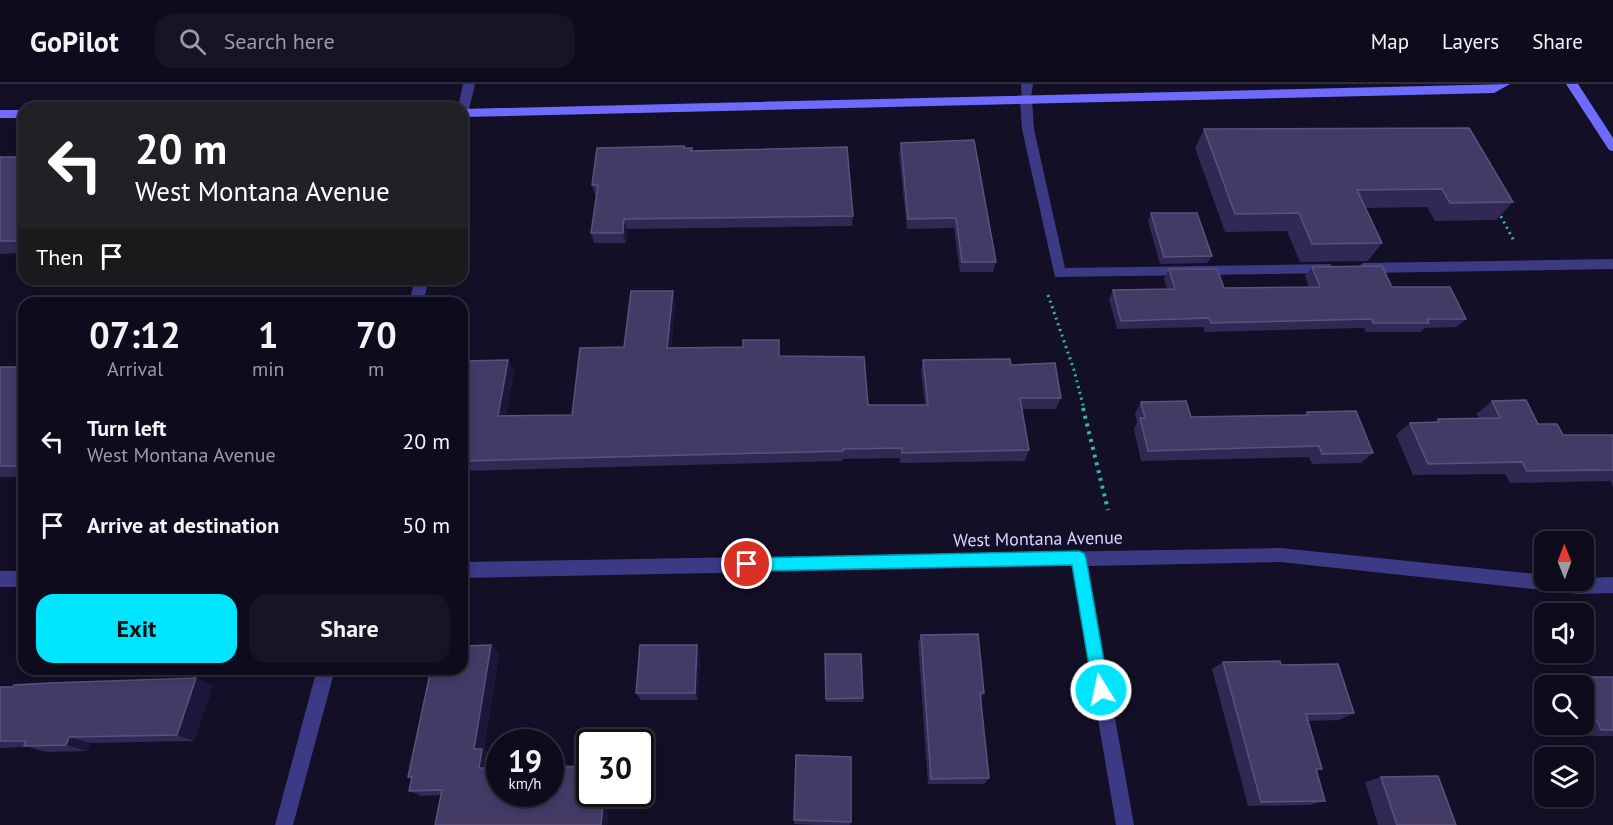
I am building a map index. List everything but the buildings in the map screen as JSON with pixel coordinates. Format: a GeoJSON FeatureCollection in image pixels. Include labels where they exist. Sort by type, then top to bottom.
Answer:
{"type":"FeatureCollection","features":[{"type":"Feature","properties":{"kind":"street"},"geometry":{"type":"LineString","coordinates":[[465,102],[470,84]]}},
{"type":"Feature","properties":{"kind":"street"},"geometry":{"type":"LineString","coordinates":[[1027,84],[1028,129],[1060,273],[1613,264]]}},
{"type":"Feature","properties":{"kind":"street"},"geometry":{"type":"LineString","coordinates":[[468,113],[1026,100],[1412,88],[1494,89],[1504,84]]}},
{"type":"Feature","properties":{"kind":"street"},"geometry":{"type":"LineString","coordinates":[[1572,84],[1613,147]]}},
{"type":"Feature","properties":{"kind":"street"},"geometry":{"type":"LineString","coordinates":[[0,114],[18,114]]}},
{"type":"Feature","properties":{"kind":"street","name":"West Montana Avenue"},"geometry":{"type":"LineString","coordinates":[[468,570],[1280,555],[1579,586],[1613,585]]}},
{"type":"Feature","properties":{"kind":"street"},"geometry":{"type":"LineString","coordinates":[[1079,558],[1125,825]]}},
{"type":"Feature","properties":{"kind":"street"},"geometry":{"type":"LineString","coordinates":[[0,579],[18,579]]}},
{"type":"Feature","properties":{"kind":"street"},"geometry":{"type":"LineString","coordinates":[[284,825],[324,675]]}},
{"type":"Feature","properties":{"kind":"path"},"geometry":{"type":"LineString","coordinates":[[1497,208],[1527,265]]}},
{"type":"Feature","properties":{"kind":"path"},"geometry":{"type":"LineString","coordinates":[[1060,273],[1044,284],[1074,370],[1108,510]]}},
{"type":"Feature","properties":{"kind":"route"},"geometry":{"type":"LineString","coordinates":[[747,564],[1079,558],[1101,690]]}}]}
